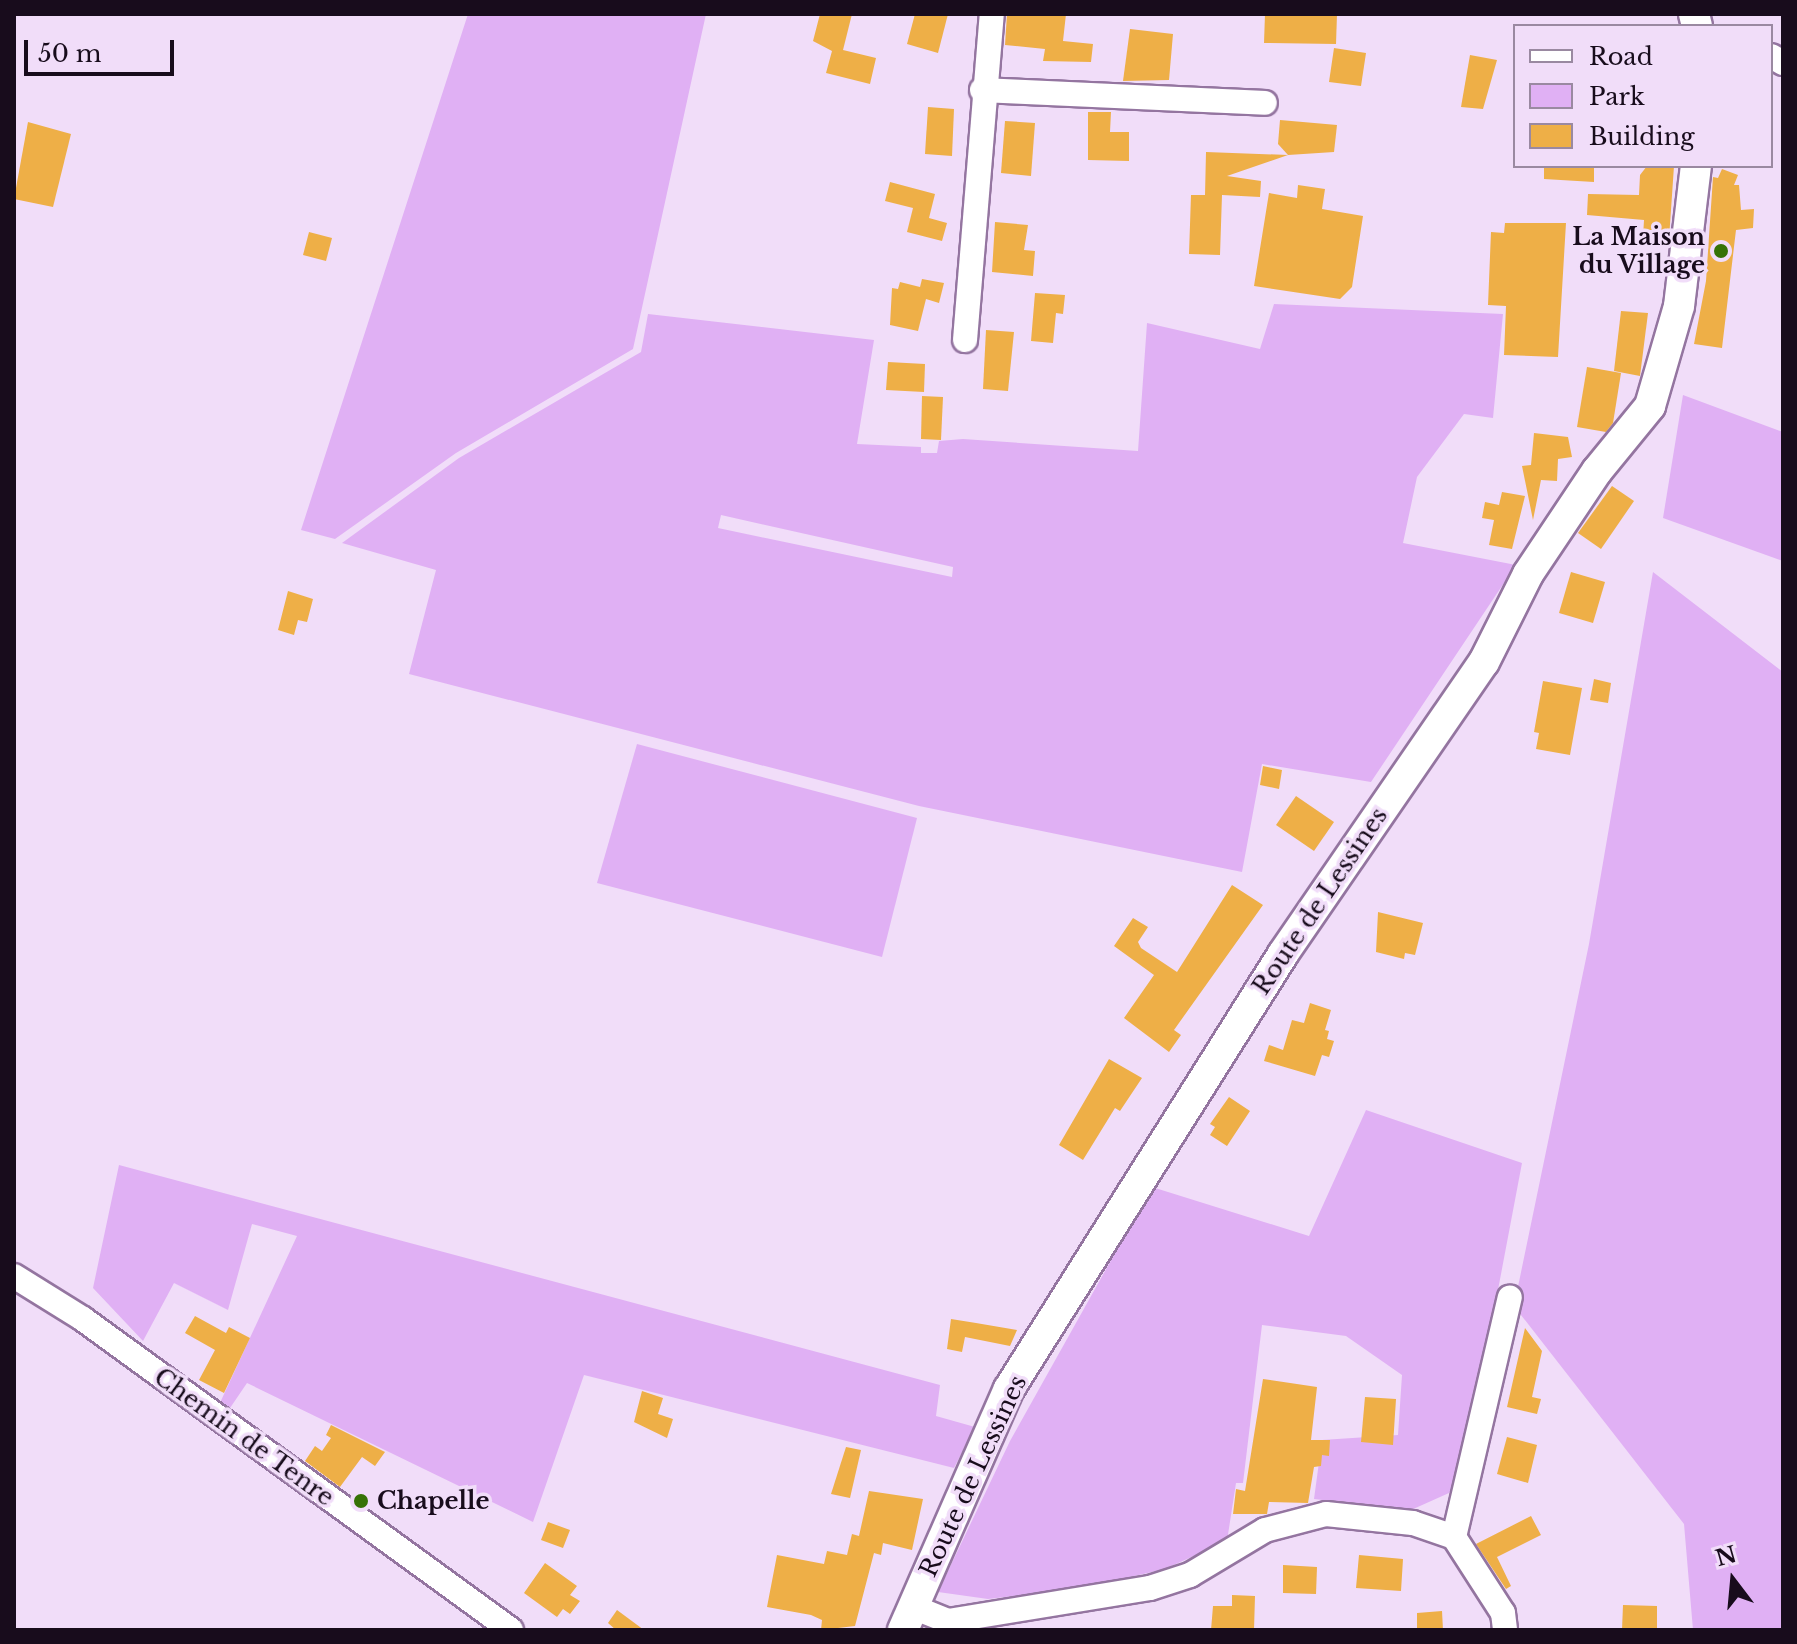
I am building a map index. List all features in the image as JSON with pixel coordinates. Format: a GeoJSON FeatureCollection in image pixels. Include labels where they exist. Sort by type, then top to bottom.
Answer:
{"type":"FeatureCollection","features":[{"type":"Feature","properties":{"kind":"main road","name":"Route de Lessines"},"geometry":{"type":"LineString","coordinates":[[908,1619],[1009,1389],[1283,954],[1484,662],[1528,574],[1597,471],[1650,406],[1679,306],[1696,168]]}},
{"type":"Feature","properties":{"kind":"street"},"geometry":{"type":"LineString","coordinates":[[965,340],[982,90],[992,14]]}},
{"type":"Feature","properties":{"kind":"street"},"geometry":{"type":"LineString","coordinates":[[982,90],[1265,103]]}},
{"type":"Feature","properties":{"kind":"street","name":"Chemin de Tenre"},"geometry":{"type":"LineString","coordinates":[[14,1276],[83,1319],[511,1630]]}},
{"type":"Feature","properties":{"kind":"street"},"geometry":{"type":"LineString","coordinates":[[1454,1537],[1510,1297]]}},
{"type":"Feature","properties":{"kind":"street"},"geometry":{"type":"LineString","coordinates":[[908,1619],[949,1626],[1150,1588],[1190,1575],[1265,1530],[1326,1514],[1413,1523],[1454,1537],[1503,1613],[1505,1630]]}},
{"type":"Feature","properties":{"kind":"green space"},"geometry":{"type":"Polygon","coordinates":[[[468,14],[706,14],[633,349],[456,453],[335,539],[301,530],[468,14]]]}},
{"type":"Feature","properties":{"kind":"green space"},"geometry":{"type":"Polygon","coordinates":[[[1274,304],[1503,314],[1493,418],[1464,414],[1417,477],[1403,543],[1516,565],[1371,782],[1262,764],[1242,872],[919,806],[409,674],[436,570],[342,543],[459,458],[641,352],[648,314],[874,340],[857,444],[921,447],[921,453],[937,453],[939,441],[963,439],[1138,451],[1147,323],[1260,349],[1274,304]],[[721,515],[718,528],[952,577],[953,567],[721,515]]]}},
{"type":"Feature","properties":{"kind":"green space"},"geometry":{"type":"Polygon","coordinates":[[[1683,395],[1783,432],[1783,561],[1663,518],[1683,395]]]}},
{"type":"Feature","properties":{"kind":"green space"},"geometry":{"type":"Polygon","coordinates":[[[1653,572],[1783,672],[1783,1630],[1693,1630],[1684,1524],[1514,1306],[1589,944],[1653,572]]]}},
{"type":"Feature","properties":{"kind":"green space"},"geometry":{"type":"Polygon","coordinates":[[[637,744],[917,818],[882,957],[597,883],[637,744]]]}},
{"type":"Feature","properties":{"kind":"green space"},"geometry":{"type":"Polygon","coordinates":[[[1366,1110],[1522,1163],[1463,1475],[1449,1493],[1411,1510],[1314,1499],[1322,1440],[1398,1435],[1402,1375],[1346,1336],[1262,1325],[1243,1483],[1236,1483],[1227,1541],[1165,1569],[1082,1588],[988,1599],[938,1592],[1010,1441],[1152,1187],[1309,1236],[1366,1110]]]}},
{"type":"Feature","properties":{"kind":"green space"},"geometry":{"type":"Polygon","coordinates":[[[119,1165],[940,1385],[936,1416],[975,1427],[954,1468],[584,1375],[533,1522],[247,1383],[228,1411],[219,1405],[297,1236],[252,1224],[228,1310],[174,1283],[143,1341],[93,1288],[119,1165]]]}},
{"type":"Feature","properties":{"kind":"building"},"geometry":{"type":"Polygon","coordinates":[[[820,14],[852,14],[843,50],[876,58],[870,84],[826,73],[832,51],[813,41],[820,14]]]}},
{"type":"Feature","properties":{"kind":"building"},"geometry":{"type":"Polygon","coordinates":[[[915,14],[948,14],[938,53],[907,44],[915,14]]]}},
{"type":"Feature","properties":{"kind":"building"},"geometry":{"type":"Polygon","coordinates":[[[1007,14],[1066,14],[1063,41],[1093,44],[1091,62],[1043,61],[1045,49],[1005,45],[1007,14]]]}},
{"type":"Feature","properties":{"kind":"building"},"geometry":{"type":"Polygon","coordinates":[[[1265,14],[1337,14],[1336,44],[1264,43],[1265,14]]]}},
{"type":"Feature","properties":{"kind":"building"},"geometry":{"type":"Polygon","coordinates":[[[1130,29],[1173,34],[1169,80],[1123,81],[1130,29]]]}},
{"type":"Feature","properties":{"kind":"building"},"geometry":{"type":"Polygon","coordinates":[[[1334,48],[1366,53],[1361,86],[1329,82],[1334,48]]]}},
{"type":"Feature","properties":{"kind":"building"},"geometry":{"type":"Polygon","coordinates":[[[1470,55],[1497,60],[1483,109],[1461,107],[1470,55]]]}},
{"type":"Feature","properties":{"kind":"building"},"geometry":{"type":"Polygon","coordinates":[[[928,107],[954,109],[952,156],[925,154],[928,107]]]}},
{"type":"Feature","properties":{"kind":"building"},"geometry":{"type":"Polygon","coordinates":[[[1088,112],[1111,112],[1110,132],[1129,132],[1129,161],[1088,160],[1088,112]]]}},
{"type":"Feature","properties":{"kind":"building"},"geometry":{"type":"Polygon","coordinates":[[[1280,120],[1337,125],[1334,152],[1288,155],[1278,144],[1280,120]]]}},
{"type":"Feature","properties":{"kind":"building"},"geometry":{"type":"Polygon","coordinates":[[[1005,121],[1035,123],[1031,176],[1001,173],[1005,121]]]}},
{"type":"Feature","properties":{"kind":"building"},"geometry":{"type":"Polygon","coordinates":[[[28,122],[71,134],[53,207],[14,199],[28,122]]]}},
{"type":"Feature","properties":{"kind":"building"},"geometry":{"type":"Polygon","coordinates":[[[1206,152],[1288,155],[1227,176],[1261,181],[1260,197],[1222,195],[1220,255],[1189,254],[1191,195],[1205,195],[1206,152]]]}},
{"type":"Feature","properties":{"kind":"building"},"geometry":{"type":"Polygon","coordinates":[[[1544,168],[1594,168],[1594,182],[1544,179],[1544,168]]]}},
{"type":"Feature","properties":{"kind":"building"},"geometry":{"type":"Polygon","coordinates":[[[1645,168],[1674,168],[1669,239],[1643,237],[1644,220],[1587,215],[1588,194],[1639,195],[1640,175],[1645,168]]]}},
{"type":"Feature","properties":{"kind":"building"},"geometry":{"type":"Polygon","coordinates":[[[1722,169],[1738,175],[1734,185],[1739,185],[1741,210],[1754,209],[1753,228],[1736,230],[1722,348],[1694,344],[1706,281],[1713,177],[1718,178],[1722,169]]]}},
{"type":"Feature","properties":{"kind":"building"},"geometry":{"type":"Polygon","coordinates":[[[890,182],[935,194],[929,218],[947,223],[942,241],[907,232],[913,208],[885,201],[890,182]]]}},
{"type":"Feature","properties":{"kind":"building"},"geometry":{"type":"Polygon","coordinates":[[[1298,185],[1325,189],[1322,209],[1363,216],[1352,287],[1340,299],[1254,286],[1269,193],[1297,198],[1298,185]]]}},
{"type":"Feature","properties":{"kind":"building"},"geometry":{"type":"Polygon","coordinates":[[[995,222],[1028,225],[1024,250],[1035,251],[1033,276],[992,272],[995,222]]]}},
{"type":"Feature","properties":{"kind":"building"},"geometry":{"type":"Polygon","coordinates":[[[1505,223],[1566,223],[1558,357],[1504,355],[1506,306],[1488,305],[1491,232],[1504,233],[1505,223]]]}},
{"type":"Feature","properties":{"kind":"building"},"geometry":{"type":"Polygon","coordinates":[[[309,232],[332,238],[326,261],[303,255],[309,232]]]}},
{"type":"Feature","properties":{"kind":"building"},"geometry":{"type":"Polygon","coordinates":[[[922,279],[944,283],[939,303],[926,299],[918,331],[890,325],[892,288],[898,289],[900,282],[920,287],[922,279]]]}},
{"type":"Feature","properties":{"kind":"building"},"geometry":{"type":"Polygon","coordinates":[[[1035,293],[1065,295],[1063,314],[1056,313],[1053,343],[1031,341],[1035,293]]]}},
{"type":"Feature","properties":{"kind":"building"},"geometry":{"type":"Polygon","coordinates":[[[1621,311],[1648,313],[1640,376],[1614,371],[1621,311]]]}},
{"type":"Feature","properties":{"kind":"building"},"geometry":{"type":"Polygon","coordinates":[[[986,330],[1014,332],[1008,391],[983,389],[986,330]]]}},
{"type":"Feature","properties":{"kind":"building"},"geometry":{"type":"Polygon","coordinates":[[[888,362],[925,364],[924,392],[886,390],[888,362]]]}},
{"type":"Feature","properties":{"kind":"building"},"geometry":{"type":"Polygon","coordinates":[[[1587,367],[1621,373],[1613,423],[1606,432],[1577,427],[1587,367]]]}},
{"type":"Feature","properties":{"kind":"building"},"geometry":{"type":"Polygon","coordinates":[[[922,396],[943,397],[941,440],[921,439],[922,396]]]}},
{"type":"Feature","properties":{"kind":"building"},"geometry":{"type":"Polygon","coordinates":[[[1534,433],[1568,437],[1572,457],[1558,459],[1557,481],[1541,480],[1533,520],[1522,466],[1531,465],[1534,433]]]}},
{"type":"Feature","properties":{"kind":"building"},"geometry":{"type":"Polygon","coordinates":[[[1612,486],[1634,501],[1601,549],[1578,533],[1612,486]]]}},
{"type":"Feature","properties":{"kind":"building"},"geometry":{"type":"Polygon","coordinates":[[[1502,492],[1525,496],[1512,549],[1489,545],[1494,520],[1482,518],[1485,502],[1499,505],[1502,492]]]}},
{"type":"Feature","properties":{"kind":"building"},"geometry":{"type":"Polygon","coordinates":[[[1571,572],[1605,582],[1593,623],[1559,613],[1571,572]]]}},
{"type":"Feature","properties":{"kind":"building"},"geometry":{"type":"Polygon","coordinates":[[[288,591],[313,599],[307,622],[298,620],[294,635],[278,630],[288,591]]]}},
{"type":"Feature","properties":{"kind":"building"},"geometry":{"type":"Polygon","coordinates":[[[1594,679],[1611,683],[1608,703],[1590,700],[1594,679]]]}},
{"type":"Feature","properties":{"kind":"building"},"geometry":{"type":"Polygon","coordinates":[[[1543,681],[1582,688],[1570,755],[1536,749],[1539,733],[1534,732],[1543,681]]]}},
{"type":"Feature","properties":{"kind":"building"},"geometry":{"type":"Polygon","coordinates":[[[1263,766],[1282,770],[1279,789],[1260,785],[1263,766]]]}},
{"type":"Feature","properties":{"kind":"building"},"geometry":{"type":"Polygon","coordinates":[[[1296,796],[1334,822],[1314,851],[1276,825],[1296,796]]]}},
{"type":"Feature","properties":{"kind":"building"},"geometry":{"type":"Polygon","coordinates":[[[1232,885],[1263,905],[1174,1030],[1181,1035],[1169,1052],[1124,1018],[1154,975],[1114,946],[1133,918],[1148,927],[1138,942],[1141,948],[1177,972],[1232,885]]]}},
{"type":"Feature","properties":{"kind":"building"},"geometry":{"type":"Polygon","coordinates":[[[1378,912],[1423,923],[1415,955],[1405,953],[1404,959],[1376,952],[1378,912]]]}},
{"type":"Feature","properties":{"kind":"building"},"geometry":{"type":"Polygon","coordinates":[[[1310,1003],[1331,1010],[1325,1030],[1329,1031],[1327,1039],[1334,1041],[1329,1057],[1322,1055],[1315,1076],[1264,1061],[1269,1045],[1283,1050],[1292,1020],[1304,1023],[1310,1003]]]}},
{"type":"Feature","properties":{"kind":"building"},"geometry":{"type":"Polygon","coordinates":[[[1109,1059],[1142,1078],[1120,1111],[1115,1108],[1083,1160],[1059,1145],[1109,1059]]]}},
{"type":"Feature","properties":{"kind":"building"},"geometry":{"type":"Polygon","coordinates":[[[1229,1097],[1250,1111],[1227,1146],[1210,1135],[1215,1127],[1210,1124],[1229,1097]]]}},
{"type":"Feature","properties":{"kind":"building"},"geometry":{"type":"Polygon","coordinates":[[[195,1316],[226,1333],[229,1327],[250,1338],[224,1393],[199,1380],[215,1350],[185,1333],[195,1316]]]}},
{"type":"Feature","properties":{"kind":"building"},"geometry":{"type":"Polygon","coordinates":[[[951,1319],[1017,1330],[1010,1346],[965,1337],[962,1352],[947,1349],[951,1319]]]}},
{"type":"Feature","properties":{"kind":"building"},"geometry":{"type":"Polygon","coordinates":[[[1525,1328],[1542,1351],[1532,1397],[1541,1399],[1537,1414],[1507,1407],[1525,1328]]]}},
{"type":"Feature","properties":{"kind":"building"},"geometry":{"type":"Polygon","coordinates":[[[1263,1379],[1317,1387],[1311,1440],[1330,1440],[1329,1456],[1322,1455],[1321,1466],[1314,1467],[1308,1503],[1269,1502],[1267,1514],[1233,1514],[1236,1489],[1245,1491],[1263,1379]]]}},
{"type":"Feature","properties":{"kind":"building"},"geometry":{"type":"Polygon","coordinates":[[[642,1391],[663,1398],[658,1414],[673,1419],[667,1438],[634,1422],[642,1391]]]}},
{"type":"Feature","properties":{"kind":"building"},"geometry":{"type":"Polygon","coordinates":[[[1365,1397],[1396,1399],[1393,1445],[1361,1442],[1365,1397]]]}},
{"type":"Feature","properties":{"kind":"building"},"geometry":{"type":"Polygon","coordinates":[[[331,1425],[385,1452],[375,1466],[362,1457],[340,1487],[305,1461],[315,1446],[322,1451],[331,1438],[326,1435],[331,1425]]]}},
{"type":"Feature","properties":{"kind":"building"},"geometry":{"type":"Polygon","coordinates":[[[1507,1437],[1537,1445],[1528,1483],[1497,1474],[1507,1437]]]}},
{"type":"Feature","properties":{"kind":"building"},"geometry":{"type":"Polygon","coordinates":[[[846,1447],[861,1450],[850,1498],[831,1494],[846,1447]]]}},
{"type":"Feature","properties":{"kind":"building"},"geometry":{"type":"Polygon","coordinates":[[[869,1491],[923,1499],[912,1550],[883,1543],[881,1555],[874,1553],[855,1626],[821,1630],[822,1620],[811,1615],[767,1607],[777,1555],[824,1564],[827,1551],[847,1555],[852,1534],[859,1536],[869,1491]]]}},
{"type":"Feature","properties":{"kind":"building"},"geometry":{"type":"Polygon","coordinates":[[[1531,1516],[1541,1535],[1497,1557],[1511,1586],[1506,1589],[1476,1544],[1531,1516]]]}},
{"type":"Feature","properties":{"kind":"building"},"geometry":{"type":"Polygon","coordinates":[[[548,1522],[570,1530],[563,1548],[541,1540],[548,1522]]]}},
{"type":"Feature","properties":{"kind":"building"},"geometry":{"type":"Polygon","coordinates":[[[1359,1555],[1403,1559],[1401,1591],[1356,1588],[1359,1555]]]}},
{"type":"Feature","properties":{"kind":"building"},"geometry":{"type":"Polygon","coordinates":[[[545,1563],[577,1586],[570,1595],[580,1601],[570,1614],[563,1609],[557,1617],[524,1593],[545,1563]]]}},
{"type":"Feature","properties":{"kind":"building"},"geometry":{"type":"Polygon","coordinates":[[[1283,1565],[1317,1567],[1316,1594],[1283,1593],[1283,1565]]]}},
{"type":"Feature","properties":{"kind":"building"},"geometry":{"type":"Polygon","coordinates":[[[1232,1595],[1255,1596],[1254,1630],[1211,1630],[1213,1606],[1232,1606],[1232,1595]]]}},
{"type":"Feature","properties":{"kind":"building"},"geometry":{"type":"Polygon","coordinates":[[[1623,1605],[1657,1606],[1657,1630],[1622,1630],[1623,1605]]]}},
{"type":"Feature","properties":{"kind":"building"},"geometry":{"type":"Polygon","coordinates":[[[617,1610],[644,1630],[616,1630],[608,1623],[617,1610]]]}},
{"type":"Feature","properties":{"kind":"building"},"geometry":{"type":"Polygon","coordinates":[[[1442,1611],[1443,1630],[1417,1630],[1417,1613],[1442,1611]]]}},
{"type":"Feature","properties":{"kind":"place","name":"La Maison du Village"},"geometry":{"type":"Point","coordinates":[1721,251]}},
{"type":"Feature","properties":{"kind":"place","name":"Chapelle"},"geometry":{"type":"Point","coordinates":[361,1501]}}]}
